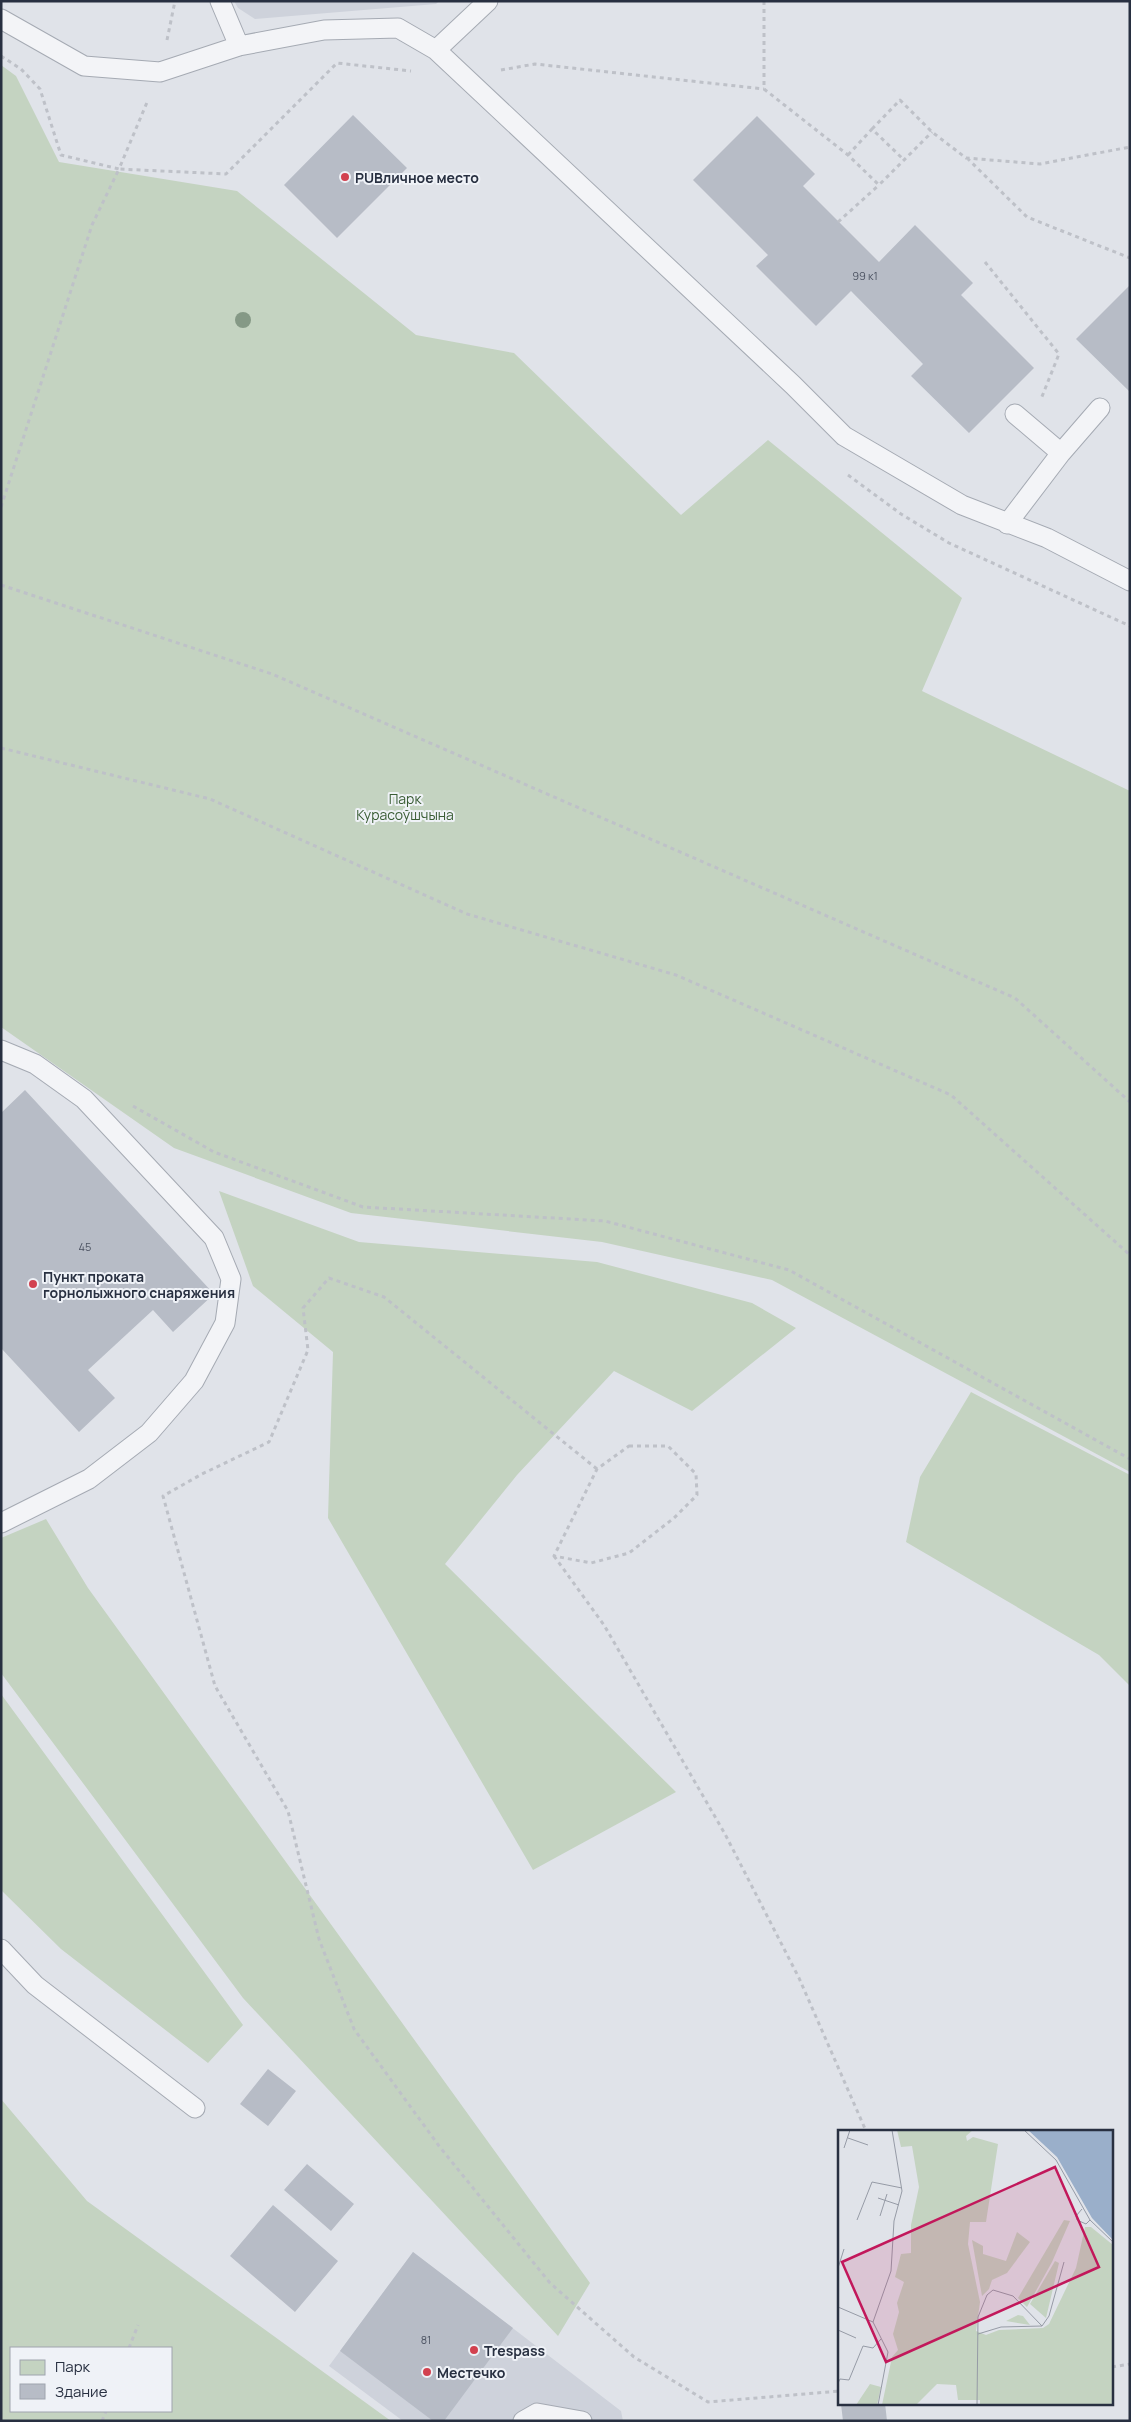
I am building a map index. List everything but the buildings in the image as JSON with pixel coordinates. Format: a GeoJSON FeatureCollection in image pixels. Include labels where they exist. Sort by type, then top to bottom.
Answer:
{"type":"FeatureCollection","features":[{"type":"Feature","properties":{"kind":"lane"},"geometry":{"type":"LineString","coordinates":[[220,1],[239,46]]}},
{"type":"Feature","properties":{"kind":"lane"},"geometry":{"type":"LineString","coordinates":[[436,50],[488,1]]}},
{"type":"Feature","properties":{"kind":"lane"},"geometry":{"type":"LineString","coordinates":[[1,19],[84,66],[160,72],[239,46],[324,30],[398,28],[436,50],[793,385],[844,436],[962,505],[1047,538],[1130,581]]}},
{"type":"Feature","properties":{"kind":"lane"},"geometry":{"type":"LineString","coordinates":[[1008,524],[1061,453],[1100,408]]}},
{"type":"Feature","properties":{"kind":"lane"},"geometry":{"type":"LineString","coordinates":[[1015,414],[1061,453]]}},
{"type":"Feature","properties":{"kind":"lane"},"geometry":{"type":"LineString","coordinates":[[1,1050],[35,1064],[84,1099],[214,1238],[231,1279],[226,1323],[194,1381],[149,1434],[89,1479],[1,1523]]}},
{"type":"Feature","properties":{"kind":"lane"},"geometry":{"type":"LineString","coordinates":[[1,1949],[35,1985],[195,2108]]}},
{"type":"Feature","properties":{"kind":"lane"},"geometry":{"type":"LineString","coordinates":[[523,2421],[537,2413],[582,2421]]}},
{"type":"Feature","properties":{"kind":"path"},"geometry":{"type":"LineString","coordinates":[[764,1],[764,88]]}},
{"type":"Feature","properties":{"kind":"path"},"geometry":{"type":"LineString","coordinates":[[1,56],[21,69],[40,88],[61,154],[119,169],[226,174],[337,63],[417,72]]}},
{"type":"Feature","properties":{"kind":"path"},"geometry":{"type":"LineString","coordinates":[[475,86],[491,72],[535,64],[764,88],[848,155],[879,185]]}},
{"type":"Feature","properties":{"kind":"path"},"geometry":{"type":"LineString","coordinates":[[2,505],[92,225],[119,169],[160,72]]}},
{"type":"Feature","properties":{"kind":"path"},"geometry":{"type":"LineString","coordinates":[[848,155],[900,100],[932,132],[966,158],[1027,217],[1130,258]]}},
{"type":"Feature","properties":{"kind":"path"},"geometry":{"type":"LineString","coordinates":[[872,129],[904,160]]}},
{"type":"Feature","properties":{"kind":"path"},"geometry":{"type":"LineString","coordinates":[[838,222],[879,185],[932,132]]}},
{"type":"Feature","properties":{"kind":"path"},"geometry":{"type":"LineString","coordinates":[[966,158],[1040,164],[1130,147]]}},
{"type":"Feature","properties":{"kind":"path"},"geometry":{"type":"LineString","coordinates":[[985,262],[1059,354],[1030,427]]}},
{"type":"Feature","properties":{"kind":"path"},"geometry":{"type":"LineString","coordinates":[[845,473],[900,514],[949,542],[1130,626]]}},
{"type":"Feature","properties":{"kind":"path"},"geometry":{"type":"LineString","coordinates":[[1,585],[272,674],[1015,998],[1130,1102]]}},
{"type":"Feature","properties":{"kind":"path"},"geometry":{"type":"LineString","coordinates":[[1,748],[210,799],[467,914],[676,975],[951,1095],[1130,1255]]}},
{"type":"Feature","properties":{"kind":"path"},"geometry":{"type":"LineString","coordinates":[[124,1101],[214,1152],[363,1207],[605,1221],[789,1270],[1130,1459]]}},
{"type":"Feature","properties":{"kind":"path"},"geometry":{"type":"LineString","coordinates":[[597,1469],[384,1297],[330,1278],[303,1308],[308,1350],[269,1442],[202,1474],[164,1496],[215,1686],[288,1812],[319,1939],[354,2029],[439,2146],[550,2283],[634,2356],[708,2402],[838,2391]]}},
{"type":"Feature","properties":{"kind":"path"},"geometry":{"type":"LineString","coordinates":[[629,1446],[668,1446],[696,1474],[697,1495],[674,1518],[629,1553],[591,1563],[554,1556],[597,1469],[629,1446]]}},
{"type":"Feature","properties":{"kind":"path"},"geometry":{"type":"LineString","coordinates":[[554,1556],[604,1625],[725,1834],[798,1978],[866,2130]]}},
{"type":"Feature","properties":{"kind":"path"},"geometry":{"type":"LineString","coordinates":[[129,2347],[138,2325]]}},
{"type":"Feature","properties":{"kind":"path"},"geometry":{"type":"LineString","coordinates":[[1114,2367],[1130,2364]]}},
{"type":"Feature","properties":{"kind":"shaded area"},"geometry":{"type":"Polygon","coordinates":[[[234,1],[439,1],[436,4],[255,19],[238,8],[234,1]]]}},
{"type":"Feature","properties":{"kind":"shaded area"},"geometry":{"type":"Polygon","coordinates":[[[413,2252],[621,2411],[623,2421],[403,2421],[329,2366],[413,2252]]]}},
{"type":"Feature","properties":{"kind":"green space","name":"Парк Курасоўшчына"},"geometry":{"type":"Polygon","coordinates":[[[1,65],[16,76],[59,162],[237,191],[416,335],[514,353],[681,515],[768,440],[962,598],[922,691],[1130,791],[1130,1472],[772,1280],[602,1242],[351,1213],[174,1148],[1,1027],[1,65]]]}},
{"type":"Feature","properties":{"kind":"green space"},"geometry":{"type":"Polygon","coordinates":[[[219,1191],[359,1242],[597,1262],[752,1303],[796,1328],[692,1411],[614,1371],[517,1475],[445,1564],[676,1792],[533,1870],[328,1518],[333,1352],[253,1286],[219,1191]]]}},
{"type":"Feature","properties":{"kind":"green space"},"geometry":{"type":"Polygon","coordinates":[[[971,1392],[1130,1475],[1130,1686],[1099,1655],[906,1542],[920,1477],[971,1392]]]}},
{"type":"Feature","properties":{"kind":"green space"},"geometry":{"type":"Polygon","coordinates":[[[46,1519],[88,1588],[590,2283],[558,2336],[243,1998],[1,1673],[1,1538],[46,1519]]]}},
{"type":"Feature","properties":{"kind":"green space"},"geometry":{"type":"Polygon","coordinates":[[[1,1694],[243,2025],[208,2063],[61,1949],[1,1890],[1,1694]]]}},
{"type":"Feature","properties":{"kind":"green space"},"geometry":{"type":"Polygon","coordinates":[[[1,2099],[87,2201],[391,2421],[1,2421],[1,2099]]]}},
{"type":"Feature","properties":{"kind":"place","name":"PUBличное место"},"geometry":{"type":"Point","coordinates":[345,177]}},
{"type":"Feature","properties":{"kind":"place","name":"Пункт проката горнолыжного снаряжения"},"geometry":{"type":"Point","coordinates":[33,1284]}},
{"type":"Feature","properties":{"kind":"place","name":"Trespass"},"geometry":{"type":"Point","coordinates":[474,2350]}},
{"type":"Feature","properties":{"kind":"place","name":"Местечко"},"geometry":{"type":"Point","coordinates":[427,2372]}}]}
